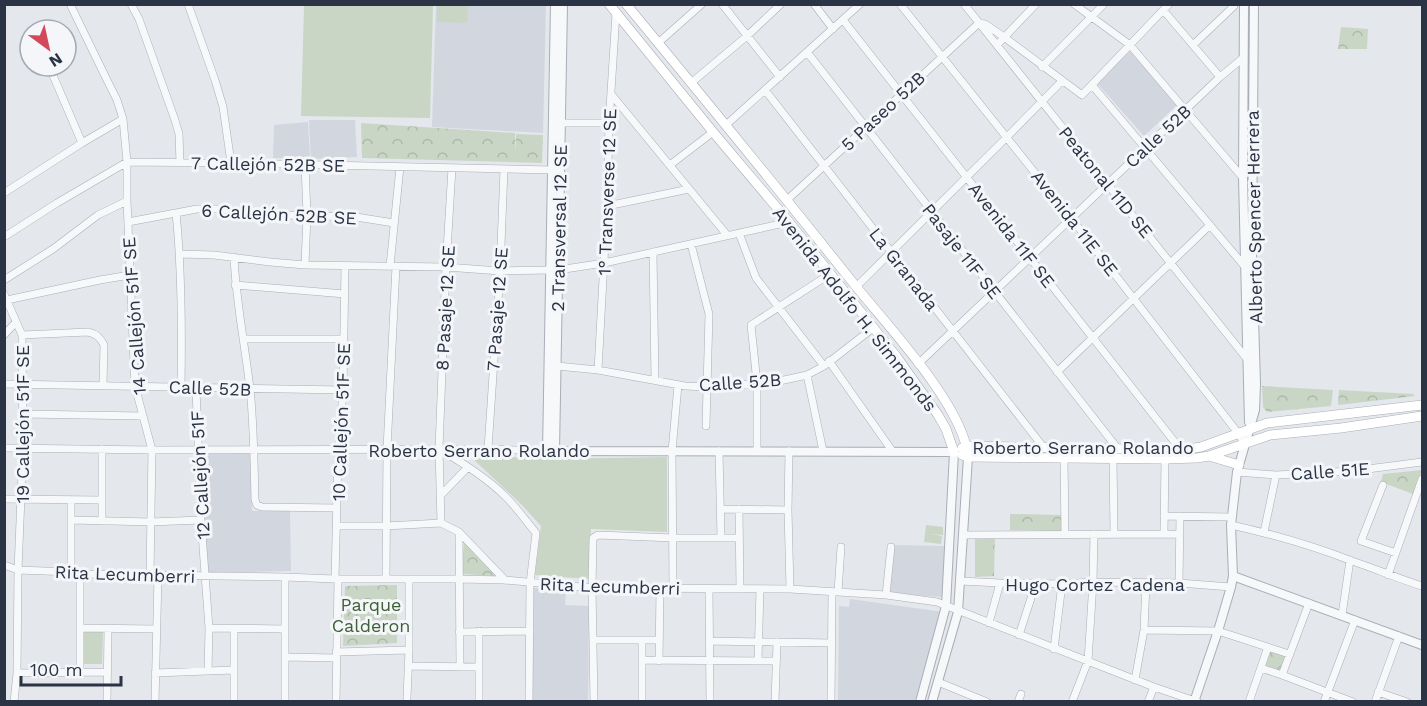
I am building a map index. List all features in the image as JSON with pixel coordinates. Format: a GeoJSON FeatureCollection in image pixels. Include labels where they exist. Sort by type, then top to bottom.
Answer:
{"type":"FeatureCollection","features":[{"type":"Feature","properties":{"kind":"main road","name":"Avenida Adolfo H. Simmonds"},"geometry":{"type":"LineString","coordinates":[[609,4],[896,356],[946,429],[954,452]]}},
{"type":"Feature","properties":{"kind":"main road","name":"Avenida Adolfo H. Simmonds"},"geometry":{"type":"LineString","coordinates":[[627,5],[918,364],[954,418],[967,446],[968,457]]}},
{"type":"Feature","properties":{"kind":"main road","name":"Roberto Serrano Rolando"},"geometry":{"type":"LineString","coordinates":[[954,452],[967,446],[1181,450],[1201,447],[1267,423],[1422,405]]}},
{"type":"Feature","properties":{"kind":"main road","name":"Roberto Serrano Rolando"},"geometry":{"type":"LineString","coordinates":[[954,452],[968,457],[1197,458],[1270,435],[1341,428],[1422,416]]}},
{"type":"Feature","properties":{"kind":"main road"},"geometry":{"type":"LineString","coordinates":[[1209,456],[1238,468]]}},
{"type":"Feature","properties":{"kind":"street","name":"14 Callejón 51F SE"},"geometry":{"type":"LineString","coordinates":[[70,4],[117,100],[123,119],[127,162],[135,386],[152,450],[151,522],[156,629],[155,702]]}},
{"type":"Feature","properties":{"kind":"street"},"geometry":{"type":"LineString","coordinates":[[131,4],[139,19],[175,120],[179,134],[180,163]]}},
{"type":"Feature","properties":{"kind":"street"},"geometry":{"type":"LineString","coordinates":[[188,4],[223,107],[231,163]]}},
{"type":"Feature","properties":{"kind":"street","name":"2 Transversal 12 SE"},"geometry":{"type":"LineString","coordinates":[[551,451],[557,366],[552,170],[555,4]]}},
{"type":"Feature","properties":{"kind":"street","name":"2 Transversal 12 SE"},"geometry":{"type":"LineString","coordinates":[[551,451],[554,270],[561,123],[563,4]]}},
{"type":"Feature","properties":{"kind":"street"},"geometry":{"type":"LineString","coordinates":[[658,43],[702,4]]}},
{"type":"Feature","properties":{"kind":"street"},"geometry":{"type":"LineString","coordinates":[[722,4],[780,77]]}},
{"type":"Feature","properties":{"kind":"street"},"geometry":{"type":"LineString","coordinates":[[691,83],[781,4]]}},
{"type":"Feature","properties":{"kind":"street"},"geometry":{"type":"LineString","coordinates":[[814,4],[833,28]]}},
{"type":"Feature","properties":{"kind":"street"},"geometry":{"type":"LineString","coordinates":[[726,125],[860,4]]}},
{"type":"Feature","properties":{"kind":"street","name":"Avenida 11E SE"},"geometry":{"type":"LineString","coordinates":[[900,4],[1071,218],[1245,444]]}},
{"type":"Feature","properties":{"kind":"street"},"geometry":{"type":"LineString","coordinates":[[997,45],[1036,4]]}},
{"type":"Feature","properties":{"kind":"street"},"geometry":{"type":"LineString","coordinates":[[1074,4],[1130,45],[1243,178]]}},
{"type":"Feature","properties":{"kind":"street"},"geometry":{"type":"LineString","coordinates":[[1042,67],[1104,4]]}},
{"type":"Feature","properties":{"kind":"street","name":"Alberto Spencer Herrera"},"geometry":{"type":"LineString","coordinates":[[1196,701],[1231,587],[1233,576],[1232,521],[1238,468],[1255,410],[1252,252],[1254,4]]}},
{"type":"Feature","properties":{"kind":"street","name":"Peatonal 11D SE"},"geometry":{"type":"LineString","coordinates":[[965,5],[1248,360]]}},
{"type":"Feature","properties":{"kind":"street"},"geometry":{"type":"LineString","coordinates":[[1192,45],[1239,5]]}},
{"type":"Feature","properties":{"kind":"street","name":"Alberto Spencer Herrera"},"geometry":{"type":"LineString","coordinates":[[1239,5],[1243,58],[1243,178],[1250,429]]}},
{"type":"Feature","properties":{"kind":"street"},"geometry":{"type":"LineString","coordinates":[[979,23],[985,24],[1082,95],[1166,8],[1192,45],[1220,77]]}},
{"type":"Feature","properties":{"kind":"street","name":"1° Transverse 12 SE"},"geometry":{"type":"LineString","coordinates":[[598,370],[616,13]]}},
{"type":"Feature","properties":{"kind":"street","name":"Avenida 11F SE"},"geometry":{"type":"LineString","coordinates":[[843,20],[1181,450]]}},
{"type":"Feature","properties":{"kind":"street","name":"5 Paseo 52B"},"geometry":{"type":"LineString","coordinates":[[787,200],[979,23]]}},
{"type":"Feature","properties":{"kind":"street","name":"Pasaje 11F SE"},"geometry":{"type":"LineString","coordinates":[[807,52],[1118,448]]}},
{"type":"Feature","properties":{"kind":"street","name":"Calle 52B"},"geometry":{"type":"LineString","coordinates":[[918,364],[1220,77],[1243,58]]}},
{"type":"Feature","properties":{"kind":"street"},"geometry":{"type":"LineString","coordinates":[[54,78],[82,143]]}},
{"type":"Feature","properties":{"kind":"street"},"geometry":{"type":"LineString","coordinates":[[856,286],[1062,81]]}},
{"type":"Feature","properties":{"kind":"street"},"geometry":{"type":"LineString","coordinates":[[1092,85],[1246,268]]}},
{"type":"Feature","properties":{"kind":"street","name":"La Granada"},"geometry":{"type":"LineString","coordinates":[[765,90],[1044,448]]}},
{"type":"Feature","properties":{"kind":"street"},"geometry":{"type":"LineString","coordinates":[[611,94],[727,236]]}},
{"type":"Feature","properties":{"kind":"street"},"geometry":{"type":"LineString","coordinates":[[4,193],[123,119]]}},
{"type":"Feature","properties":{"kind":"street"},"geometry":{"type":"LineString","coordinates":[[561,123],[609,123]]}},
{"type":"Feature","properties":{"kind":"street"},"geometry":{"type":"LineString","coordinates":[[670,165],[713,132]]}},
{"type":"Feature","properties":{"kind":"street"},"geometry":{"type":"LineString","coordinates":[[4,237],[127,162]]}},
{"type":"Feature","properties":{"kind":"street","name":"7 Callejón 52B SE"},"geometry":{"type":"LineString","coordinates":[[127,162],[552,170]]}},
{"type":"Feature","properties":{"kind":"street"},"geometry":{"type":"LineString","coordinates":[[305,165],[307,215],[305,265]]}},
{"type":"Feature","properties":{"kind":"street"},"geometry":{"type":"LineString","coordinates":[[386,579],[387,449],[394,223],[400,167]]}},
{"type":"Feature","properties":{"kind":"street","name":"8 Pasaje 12 SE"},"geometry":{"type":"LineString","coordinates":[[441,523],[439,449],[446,267],[453,168]]}},
{"type":"Feature","properties":{"kind":"street","name":"7 Pasaje 12 SE"},"geometry":{"type":"LineString","coordinates":[[488,449],[500,271],[504,169]]}},
{"type":"Feature","properties":{"kind":"street"},"geometry":{"type":"LineString","coordinates":[[608,206],[689,189]]}},
{"type":"Feature","properties":{"kind":"street"},"geometry":{"type":"LineString","coordinates":[[4,280],[53,249],[98,215],[127,201]]}},
{"type":"Feature","properties":{"kind":"street","name":"6 Callejón 52B SE"},"geometry":{"type":"LineString","coordinates":[[128,222],[197,208],[258,214],[356,217],[394,223]]}},
{"type":"Feature","properties":{"kind":"street"},"geometry":{"type":"LineString","coordinates":[[176,213],[182,299],[182,387]]}},
{"type":"Feature","properties":{"kind":"street"},"geometry":{"type":"LineString","coordinates":[[180,254],[305,265],[446,267],[500,271],[554,270],[604,263],[789,222]]}},
{"type":"Feature","properties":{"kind":"street"},"geometry":{"type":"LineString","coordinates":[[1057,372],[1210,225]]}},
{"type":"Feature","properties":{"kind":"street"},"geometry":{"type":"LineString","coordinates":[[739,233],[756,278],[894,452]]}},
{"type":"Feature","properties":{"kind":"street"},"geometry":{"type":"LineString","coordinates":[[691,244],[709,314],[706,426]]}},
{"type":"Feature","properties":{"kind":"street"},"geometry":{"type":"LineString","coordinates":[[653,252],[655,380]]}},
{"type":"Feature","properties":{"kind":"street"},"geometry":{"type":"LineString","coordinates":[[234,257],[235,285],[250,389],[257,505],[262,507],[337,508]]}},
{"type":"Feature","properties":{"kind":"street","name":"10 Callejón 51F SE"},"geometry":{"type":"LineString","coordinates":[[336,702],[337,508],[343,390],[345,266]]}},
{"type":"Feature","properties":{"kind":"street"},"geometry":{"type":"LineString","coordinates":[[756,451],[757,383],[751,325],[830,274]]}},
{"type":"Feature","properties":{"kind":"street"},"geometry":{"type":"LineString","coordinates":[[6,297],[130,275]]}},
{"type":"Feature","properties":{"kind":"street"},"geometry":{"type":"LineString","coordinates":[[235,285],[345,294]]}},
{"type":"Feature","properties":{"kind":"street","name":"19 Callejón 51F SE"},"geometry":{"type":"LineString","coordinates":[[6,297],[22,335],[22,500],[18,570],[17,672],[14,702]]}},
{"type":"Feature","properties":{"kind":"street"},"geometry":{"type":"LineString","coordinates":[[4,335],[16,322]]}},
{"type":"Feature","properties":{"kind":"street","name":"Calle 52B"},"geometry":{"type":"LineString","coordinates":[[557,366],[598,370],[678,385],[707,387],[775,382],[807,375],[826,364],[873,328]]}},
{"type":"Feature","properties":{"kind":"street"},"geometry":{"type":"LineString","coordinates":[[22,335],[88,332],[94,334],[101,339],[104,345],[103,386]]}},
{"type":"Feature","properties":{"kind":"street"},"geometry":{"type":"LineString","coordinates":[[243,339],[344,339]]}},
{"type":"Feature","properties":{"kind":"street"},"geometry":{"type":"LineString","coordinates":[[807,375],[823,452]]}},
{"type":"Feature","properties":{"kind":"street","name":"Calle 52B"},"geometry":{"type":"LineString","coordinates":[[4,384],[343,390]]}},
{"type":"Feature","properties":{"kind":"street"},"geometry":{"type":"LineString","coordinates":[[673,588],[672,451],[678,385]]}},
{"type":"Feature","properties":{"kind":"street","name":"12 Callejón 51F"},"geometry":{"type":"LineString","coordinates":[[196,388],[201,520],[209,628],[208,671]]}},
{"type":"Feature","properties":{"kind":"street"},"geometry":{"type":"LineString","coordinates":[[23,414],[142,416]]}},
{"type":"Feature","properties":{"kind":"street","name":"Roberto Serrano Rolando"},"geometry":{"type":"LineString","coordinates":[[4,447],[152,450],[488,449],[954,452]]}},
{"type":"Feature","properties":{"kind":"street"},"geometry":{"type":"LineString","coordinates":[[102,449],[102,521]]}},
{"type":"Feature","properties":{"kind":"street"},"geometry":{"type":"LineString","coordinates":[[439,449],[468,466],[506,497],[536,533],[530,583],[529,702]]}},
{"type":"Feature","properties":{"kind":"street"},"geometry":{"type":"LineString","coordinates":[[719,451],[721,538]]}},
{"type":"Feature","properties":{"kind":"street"},"geometry":{"type":"LineString","coordinates":[[789,451],[790,589]]}},
{"type":"Feature","properties":{"kind":"street","name":"Avenida Adolfo H. Simmonds"},"geometry":{"type":"LineString","coordinates":[[920,702],[946,606],[954,452]]}},
{"type":"Feature","properties":{"kind":"street","name":"Avenida Adolfo H. Simmonds"},"geometry":{"type":"LineString","coordinates":[[932,702],[958,612],[968,457]]}},
{"type":"Feature","properties":{"kind":"street"},"geometry":{"type":"LineString","coordinates":[[1064,458],[1065,534]]}},
{"type":"Feature","properties":{"kind":"street"},"geometry":{"type":"LineString","coordinates":[[1113,458],[1114,534]]}},
{"type":"Feature","properties":{"kind":"street"},"geometry":{"type":"LineString","coordinates":[[1164,534],[1165,459]]}},
{"type":"Feature","properties":{"kind":"street","name":"Calle 51E"},"geometry":{"type":"LineString","coordinates":[[1238,468],[1276,475],[1354,471],[1422,462]]}},
{"type":"Feature","properties":{"kind":"street"},"geometry":{"type":"LineString","coordinates":[[441,495],[468,466]]}},
{"type":"Feature","properties":{"kind":"street"},"geometry":{"type":"LineString","coordinates":[[1264,532],[1276,475]]}},
{"type":"Feature","properties":{"kind":"street"},"geometry":{"type":"LineString","coordinates":[[1388,574],[1422,479]]}},
{"type":"Feature","properties":{"kind":"street"},"geometry":{"type":"LineString","coordinates":[[1383,485],[1360,541],[1396,553]]}},
{"type":"Feature","properties":{"kind":"street"},"geometry":{"type":"LineString","coordinates":[[4,499],[102,500]]}},
{"type":"Feature","properties":{"kind":"street"},"geometry":{"type":"LineString","coordinates":[[71,500],[71,572]]}},
{"type":"Feature","properties":{"kind":"street"},"geometry":{"type":"LineString","coordinates":[[720,509],[788,510]]}},
{"type":"Feature","properties":{"kind":"street"},"geometry":{"type":"LineString","coordinates":[[739,509],[740,589]]}},
{"type":"Feature","properties":{"kind":"street"},"geometry":{"type":"LineString","coordinates":[[1164,516],[1232,521],[1422,586]]}},
{"type":"Feature","properties":{"kind":"street"},"geometry":{"type":"LineString","coordinates":[[1179,583],[1180,516]]}},
{"type":"Feature","properties":{"kind":"street"},"geometry":{"type":"LineString","coordinates":[[72,520],[151,522],[201,520]]}},
{"type":"Feature","properties":{"kind":"street"},"geometry":{"type":"LineString","coordinates":[[338,526],[441,523],[459,532],[505,580]]}},
{"type":"Feature","properties":{"kind":"street"},"geometry":{"type":"LineString","coordinates":[[459,532],[460,667]]}},
{"type":"Feature","properties":{"kind":"street"},"geometry":{"type":"LineString","coordinates":[[1072,702],[1088,661],[1094,534]]}},
{"type":"Feature","properties":{"kind":"street"},"geometry":{"type":"LineString","coordinates":[[963,535],[1179,534]]}},
{"type":"Feature","properties":{"kind":"street"},"geometry":{"type":"LineString","coordinates":[[594,702],[593,538],[598,535],[739,538]]}},
{"type":"Feature","properties":{"kind":"street"},"geometry":{"type":"LineString","coordinates":[[831,702],[835,592],[841,547]]}},
{"type":"Feature","properties":{"kind":"street"},"geometry":{"type":"LineString","coordinates":[[886,596],[891,547]]}},
{"type":"Feature","properties":{"kind":"street"},"geometry":{"type":"LineString","coordinates":[[1341,615],[1350,560]]}},
{"type":"Feature","properties":{"kind":"street","name":"Rita Lecumberri"},"geometry":{"type":"LineString","coordinates":[[4,565],[18,570],[80,574],[505,580],[592,588],[790,589],[886,596],[937,602],[1135,680],[1196,701]]}},
{"type":"Feature","properties":{"kind":"street"},"geometry":{"type":"LineString","coordinates":[[80,574],[80,672]]}},
{"type":"Feature","properties":{"kind":"street"},"geometry":{"type":"LineString","coordinates":[[285,576],[285,702]]}},
{"type":"Feature","properties":{"kind":"street"},"geometry":{"type":"LineString","coordinates":[[1233,576],[1422,645]]}},
{"type":"Feature","properties":{"kind":"street"},"geometry":{"type":"LineString","coordinates":[[407,699],[409,579]]}},
{"type":"Feature","properties":{"kind":"street","name":"Hugo Cortez Cadena"},"geometry":{"type":"LineString","coordinates":[[960,581],[1062,584],[1179,583],[1231,587]]}},
{"type":"Feature","properties":{"kind":"street"},"geometry":{"type":"LineString","coordinates":[[989,623],[1000,583]]}},
{"type":"Feature","properties":{"kind":"street"},"geometry":{"type":"LineString","coordinates":[[1019,635],[1036,583]]}},
{"type":"Feature","properties":{"kind":"street"},"geometry":{"type":"LineString","coordinates":[[1135,680],[1144,630],[1146,583]]}},
{"type":"Feature","properties":{"kind":"street"},"geometry":{"type":"LineString","coordinates":[[1054,649],[1062,584]]}},
{"type":"Feature","properties":{"kind":"street"},"geometry":{"type":"LineString","coordinates":[[659,661],[660,588]]}},
{"type":"Feature","properties":{"kind":"street"},"geometry":{"type":"LineString","coordinates":[[709,589],[710,702]]}},
{"type":"Feature","properties":{"kind":"street"},"geometry":{"type":"LineString","coordinates":[[758,661],[760,589]]}},
{"type":"Feature","properties":{"kind":"street"},"geometry":{"type":"LineString","coordinates":[[1282,675],[1308,603]]}},
{"type":"Feature","properties":{"kind":"street"},"geometry":{"type":"LineString","coordinates":[[1324,702],[1354,620]]}},
{"type":"Feature","properties":{"kind":"street"},"geometry":{"type":"LineString","coordinates":[[80,628],[156,629]]}},
{"type":"Feature","properties":{"kind":"street"},"geometry":{"type":"LineString","coordinates":[[209,628],[285,629]]}},
{"type":"Feature","properties":{"kind":"street"},"geometry":{"type":"LineString","coordinates":[[234,628],[234,702]]}},
{"type":"Feature","properties":{"kind":"street"},"geometry":{"type":"LineString","coordinates":[[107,702],[108,629]]}},
{"type":"Feature","properties":{"kind":"street"},"geometry":{"type":"LineString","coordinates":[[1144,630],[1218,631],[1289,654]]}},
{"type":"Feature","properties":{"kind":"street"},"geometry":{"type":"LineString","coordinates":[[459,632],[530,631]]}},
{"type":"Feature","properties":{"kind":"street"},"geometry":{"type":"LineString","coordinates":[[479,632],[479,702]]}},
{"type":"Feature","properties":{"kind":"street"},"geometry":{"type":"LineString","coordinates":[[1375,702],[1399,636]]}},
{"type":"Feature","properties":{"kind":"street"},"geometry":{"type":"LineString","coordinates":[[594,640],[659,640]]}},
{"type":"Feature","properties":{"kind":"street"},"geometry":{"type":"LineString","coordinates":[[642,640],[642,702]]}},
{"type":"Feature","properties":{"kind":"street"},"geometry":{"type":"LineString","coordinates":[[709,641],[832,643]]}},
{"type":"Feature","properties":{"kind":"street"},"geometry":{"type":"LineString","coordinates":[[775,702],[777,642]]}},
{"type":"Feature","properties":{"kind":"street"},"geometry":{"type":"LineString","coordinates":[[1249,702],[1268,647]]}},
{"type":"Feature","properties":{"kind":"street"},"geometry":{"type":"LineString","coordinates":[[286,657],[409,650]]}},
{"type":"Feature","properties":{"kind":"street"},"geometry":{"type":"LineString","coordinates":[[642,660],[776,661]]}},
{"type":"Feature","properties":{"kind":"street"},"geometry":{"type":"LineString","coordinates":[[408,666],[479,667]]}},
{"type":"Feature","properties":{"kind":"street"},"geometry":{"type":"LineString","coordinates":[[1261,668],[1353,702]]}},
{"type":"Feature","properties":{"kind":"street"},"geometry":{"type":"LineString","coordinates":[[155,673],[234,670]]}},
{"type":"Feature","properties":{"kind":"street"},"geometry":{"type":"LineString","coordinates":[[17,672],[108,672]]}},
{"type":"Feature","properties":{"kind":"street"},"geometry":{"type":"LineString","coordinates":[[938,682],[987,702]]}},
{"type":"Feature","properties":{"kind":"street"},"geometry":{"type":"LineString","coordinates":[[1148,702],[1154,687]]}},
{"type":"Feature","properties":{"kind":"street"},"geometry":{"type":"LineString","coordinates":[[1378,692],[1407,702]]}},
{"type":"Feature","properties":{"kind":"street"},"geometry":{"type":"LineString","coordinates":[[1018,702],[1021,693]]}},
{"type":"Feature","properties":{"kind":"shaded area"},"geometry":{"type":"Polygon","coordinates":[[[436,5],[546,5],[543,133],[432,127],[436,5]]]}},
{"type":"Feature","properties":{"kind":"shaded area"},"geometry":{"type":"Polygon","coordinates":[[[1130,51],[1177,105],[1144,136],[1097,83],[1130,51]]]}},
{"type":"Feature","properties":{"kind":"shaded area"},"geometry":{"type":"Polygon","coordinates":[[[309,120],[355,120],[357,157],[311,159],[309,120]]]}},
{"type":"Feature","properties":{"kind":"shaded area"},"geometry":{"type":"Polygon","coordinates":[[[308,122],[310,158],[273,158],[274,125],[308,122]]]}},
{"type":"Feature","properties":{"kind":"shaded area"},"geometry":{"type":"Polygon","coordinates":[[[250,453],[252,511],[290,510],[291,571],[206,573],[204,454],[250,453]]]}},
{"type":"Feature","properties":{"kind":"shaded area"},"geometry":{"type":"Polygon","coordinates":[[[894,545],[946,546],[943,597],[890,594],[894,545]]]}},
{"type":"Feature","properties":{"kind":"shaded area"},"geometry":{"type":"Polygon","coordinates":[[[534,588],[566,590],[565,605],[589,606],[588,701],[532,702],[534,588]]]}},
{"type":"Feature","properties":{"kind":"shaded area"},"geometry":{"type":"Polygon","coordinates":[[[850,599],[943,612],[915,701],[838,702],[839,606],[849,607],[850,599]]]}},
{"type":"Feature","properties":{"kind":"green space"},"geometry":{"type":"Polygon","coordinates":[[[304,5],[433,5],[430,118],[301,116],[304,5]]]}},
{"type":"Feature","properties":{"kind":"green space"},"geometry":{"type":"Polygon","coordinates":[[[437,6],[468,6],[467,23],[437,22],[437,6]]]}},
{"type":"Feature","properties":{"kind":"green space"},"geometry":{"type":"Polygon","coordinates":[[[1341,27],[1368,29],[1367,49],[1338,49],[1341,27]]]}},
{"type":"Feature","properties":{"kind":"green space"},"geometry":{"type":"Polygon","coordinates":[[[361,123],[515,133],[515,154],[516,134],[543,135],[542,163],[362,158],[361,123]]]}},
{"type":"Feature","properties":{"kind":"green space"},"geometry":{"type":"Polygon","coordinates":[[[1262,386],[1333,390],[1331,406],[1267,412],[1263,407],[1262,386]]]}},
{"type":"Feature","properties":{"kind":"green space"},"geometry":{"type":"Polygon","coordinates":[[[1339,390],[1413,394],[1415,396],[1338,405],[1339,390]]]}},
{"type":"Feature","properties":{"kind":"green space"},"geometry":{"type":"Polygon","coordinates":[[[474,455],[549,459],[667,457],[667,532],[591,529],[589,579],[535,575],[541,526],[473,459],[474,455]]]}},
{"type":"Feature","properties":{"kind":"green space"},"geometry":{"type":"Polygon","coordinates":[[[1422,470],[1413,494],[1381,482],[1383,474],[1422,470]]]}},
{"type":"Feature","properties":{"kind":"green space"},"geometry":{"type":"Polygon","coordinates":[[[1010,514],[1062,515],[1061,531],[1010,530],[1010,514]]]}},
{"type":"Feature","properties":{"kind":"green space"},"geometry":{"type":"Polygon","coordinates":[[[926,525],[943,527],[943,535],[931,534],[942,536],[941,544],[924,542],[926,525]]]}},
{"type":"Feature","properties":{"kind":"green space"},"geometry":{"type":"Polygon","coordinates":[[[995,537],[994,576],[975,577],[975,538],[995,537]]]}},
{"type":"Feature","properties":{"kind":"green space"},"geometry":{"type":"Polygon","coordinates":[[[464,540],[497,576],[462,574],[464,540]]]}},
{"type":"Feature","properties":{"kind":"green space"},"geometry":{"type":"Polygon","coordinates":[[[977,547],[993,547],[993,574],[977,574],[977,547]]]}},
{"type":"Feature","properties":{"kind":"green space","name":"Parque Calderon"},"geometry":{"type":"Polygon","coordinates":[[[397,585],[397,643],[343,646],[345,586],[397,585]]]}},
{"type":"Feature","properties":{"kind":"green space"},"geometry":{"type":"Polygon","coordinates":[[[84,631],[103,631],[102,664],[83,664],[84,631]]]}},
{"type":"Feature","properties":{"kind":"green space"},"geometry":{"type":"Polygon","coordinates":[[[1268,647],[1289,654],[1282,675],[1261,668],[1268,647]]]}}]}
